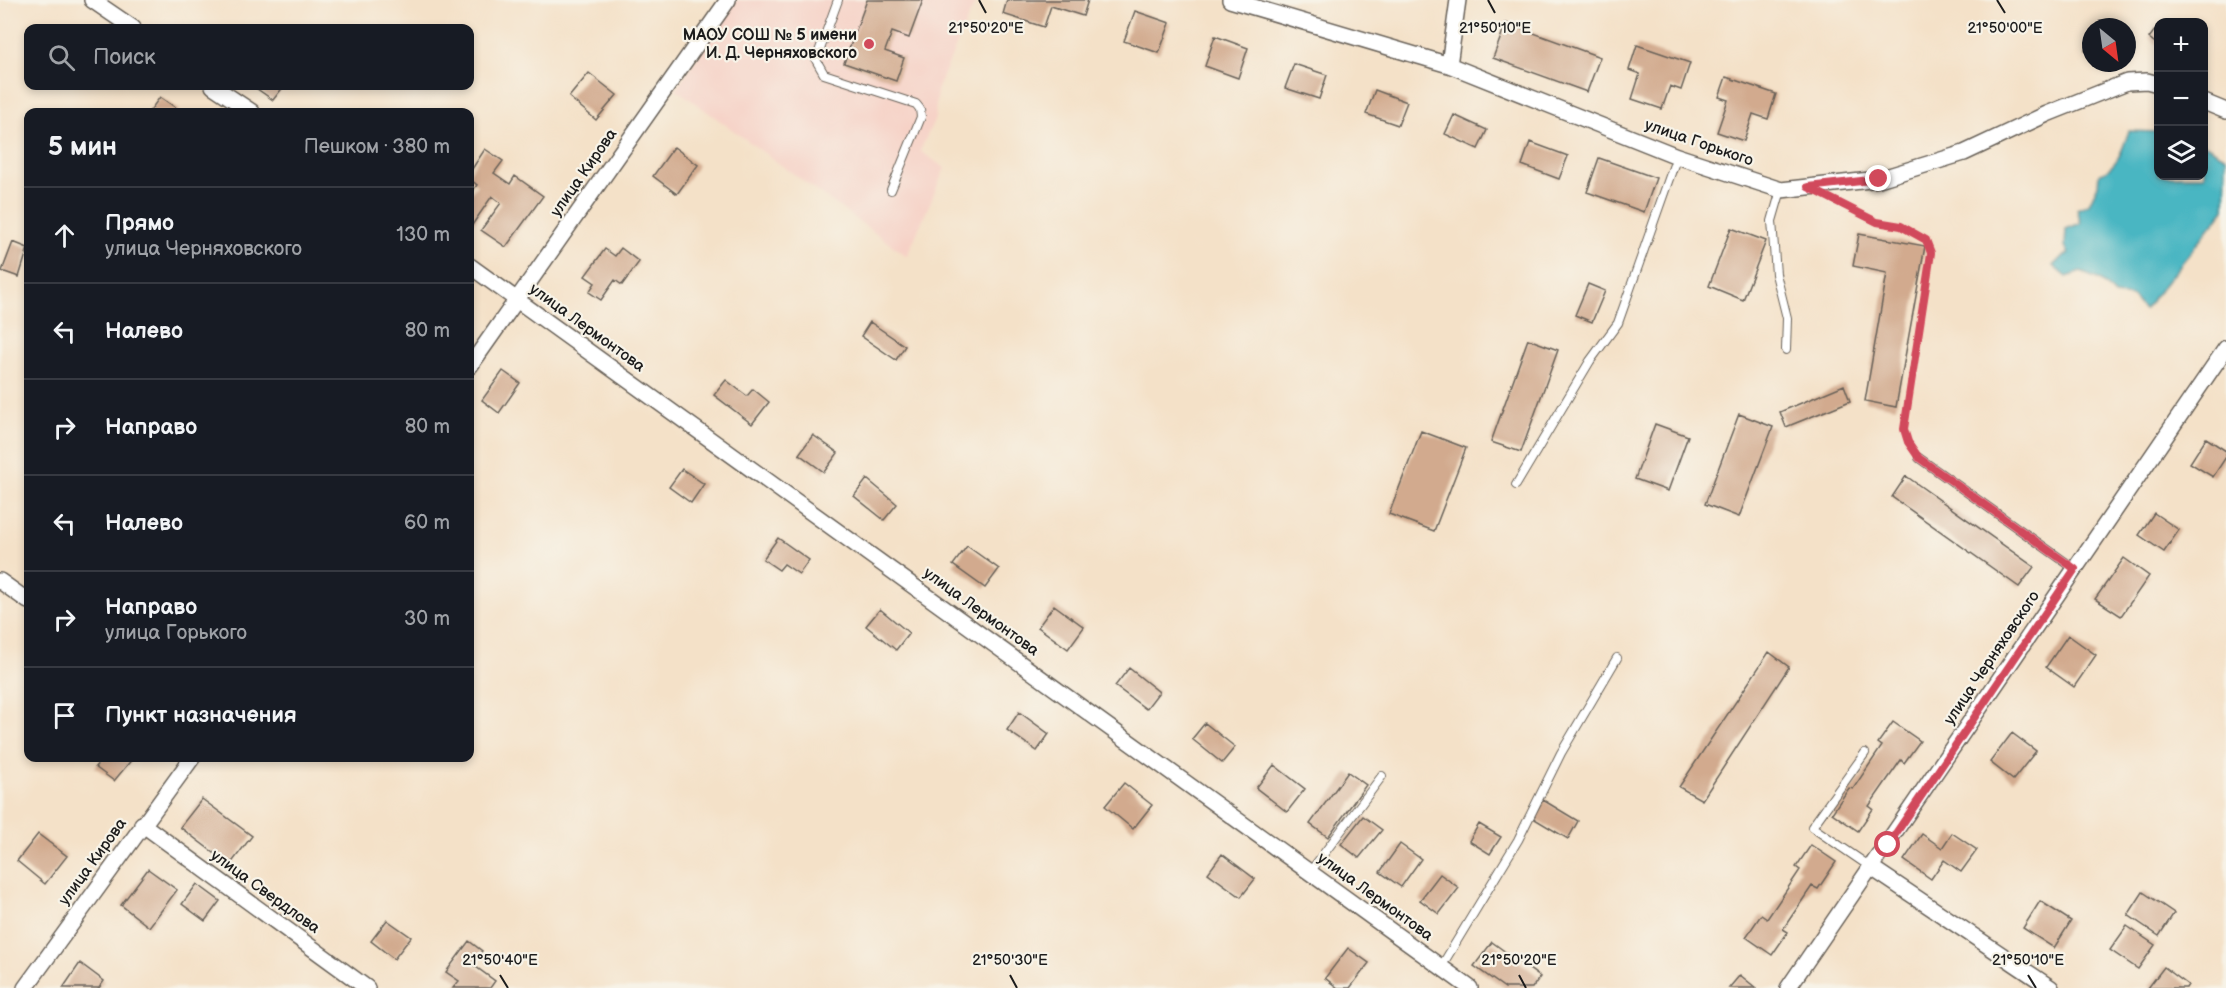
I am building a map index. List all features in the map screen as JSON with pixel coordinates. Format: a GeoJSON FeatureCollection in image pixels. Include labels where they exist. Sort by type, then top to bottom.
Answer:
{"type":"FeatureCollection","features":[{"type":"Feature","properties":{"kind":"street"},"geometry":{"type":"LineString","coordinates":[[92,0],[127,24]]}},
{"type":"Feature","properties":{"kind":"street","name":"улица Кирова"},"geometry":{"type":"LineString","coordinates":[[474,360],[728,0]]}},
{"type":"Feature","properties":{"kind":"street","name":"улица Горького"},"geometry":{"type":"LineString","coordinates":[[1230,0],[1449,65],[1677,156],[1780,190],[1879,179],[1964,153],[2047,114],[2127,82],[2154,83]]}},
{"type":"Feature","properties":{"kind":"street"},"geometry":{"type":"LineString","coordinates":[[1449,65],[1458,0]]}},
{"type":"Feature","properties":{"kind":"street"},"geometry":{"type":"LineString","coordinates":[[219,90],[246,108]]}},
{"type":"Feature","properties":{"kind":"street"},"geometry":{"type":"LineString","coordinates":[[2208,104],[2226,111]]}},
{"type":"Feature","properties":{"kind":"street","name":"улица Лермонтова"},"geometry":{"type":"LineString","coordinates":[[474,269],[1470,988]]}},
{"type":"Feature","properties":{"kind":"street","name":"улица Черняховского"},"geometry":{"type":"LineString","coordinates":[[1788,988],[2226,348]]}},
{"type":"Feature","properties":{"kind":"street"},"geometry":{"type":"LineString","coordinates":[[0,581],[24,598]]}},
{"type":"Feature","properties":{"kind":"street","name":"улица Кирова"},"geometry":{"type":"LineString","coordinates":[[26,988],[142,824],[189,762]]}},
{"type":"Feature","properties":{"kind":"street","name":"улица Свердлова"},"geometry":{"type":"LineString","coordinates":[[142,824],[367,988]]}},
{"type":"Feature","properties":{"kind":"street"},"geometry":{"type":"LineString","coordinates":[[1872,868],[2051,988]]}},
{"type":"Feature","properties":{"kind":"lane"},"geometry":{"type":"LineString","coordinates":[[838,0],[816,60],[820,69],[824,74],[916,104],[920,109],[921,117],[891,190]]}},
{"type":"Feature","properties":{"kind":"lane"},"geometry":{"type":"LineString","coordinates":[[1516,485],[1590,361],[1618,323],[1677,156]]}},
{"type":"Feature","properties":{"kind":"lane"},"geometry":{"type":"LineString","coordinates":[[1780,190],[1772,221],[1776,274],[1787,318],[1786,350]]}},
{"type":"Feature","properties":{"kind":"lane"},"geometry":{"type":"LineString","coordinates":[[1919,458],[2075,569]]}},
{"type":"Feature","properties":{"kind":"lane"},"geometry":{"type":"LineString","coordinates":[[1441,967],[1518,840],[1561,753],[1617,658]]}},
{"type":"Feature","properties":{"kind":"lane"},"geometry":{"type":"LineString","coordinates":[[1865,753],[1812,827],[1872,868]]}},
{"type":"Feature","properties":{"kind":"lane"},"geometry":{"type":"LineString","coordinates":[[1310,872],[1382,776]]}},
{"type":"Feature","properties":{"kind":"path"},"geometry":{"type":"LineString","coordinates":[[1808,187],[1877,222],[1901,226],[1926,240],[1931,253],[1904,429],[1908,442],[1919,458]]}},
{"type":"Feature","properties":{"kind":"shaded area"},"geometry":{"type":"Polygon","coordinates":[[[736,0],[976,0],[937,90],[935,118],[920,151],[945,168],[907,256],[676,89],[736,0]]]}},
{"type":"Feature","properties":{"kind":"water"},"geometry":{"type":"Polygon","coordinates":[[[2129,131],[2154,132],[2154,180],[2208,180],[2208,146],[2226,157],[2225,209],[2144,310],[2133,297],[2114,295],[2100,280],[2081,272],[2066,277],[2053,266],[2063,256],[2069,254],[2065,246],[2066,229],[2081,223],[2077,209],[2089,204],[2098,185],[2099,174],[2111,167],[2122,151],[2129,131]]]}},
{"type":"Feature","properties":{"kind":"building","name":"МАОУ СОШ № 5 имени И. Д. Черняховского"},"geometry":{"type":"Polygon","coordinates":[[[867,0],[923,0],[909,38],[892,32],[885,51],[904,58],[896,81],[844,63],[867,0]]]}},
{"type":"Feature","properties":{"kind":"building"},"geometry":{"type":"Polygon","coordinates":[[[1007,0],[1088,0],[1083,16],[1051,6],[1044,27],[1003,14],[1007,0]]]}},
{"type":"Feature","properties":{"kind":"building"},"geometry":{"type":"Polygon","coordinates":[[[1135,11],[1170,23],[1159,53],[1124,41],[1135,11]]]}},
{"type":"Feature","properties":{"kind":"building"},"geometry":{"type":"Polygon","coordinates":[[[1506,23],[1600,57],[1587,92],[1493,58],[1506,23]]]}},
{"type":"Feature","properties":{"kind":"building"},"geometry":{"type":"Polygon","coordinates":[[[2154,31],[2154,42],[2149,38],[2154,31]]]}},
{"type":"Feature","properties":{"kind":"building"},"geometry":{"type":"Polygon","coordinates":[[[1215,36],[1248,48],[1238,78],[1205,66],[1215,36]]]}},
{"type":"Feature","properties":{"kind":"building"},"geometry":{"type":"Polygon","coordinates":[[[1637,45],[1690,63],[1681,90],[1670,86],[1662,109],[1632,99],[1640,74],[1629,70],[1637,45]]]}},
{"type":"Feature","properties":{"kind":"building"},"geometry":{"type":"Polygon","coordinates":[[[1294,64],[1327,75],[1319,99],[1285,88],[1294,64]]]}},
{"type":"Feature","properties":{"kind":"building"},"geometry":{"type":"Polygon","coordinates":[[[589,73],[617,95],[596,120],[569,97],[589,73]]]}},
{"type":"Feature","properties":{"kind":"building"},"geometry":{"type":"Polygon","coordinates":[[[1726,77],[1776,94],[1768,119],[1753,114],[1744,141],[1717,132],[1728,100],[1719,97],[1726,77]]]}},
{"type":"Feature","properties":{"kind":"building"},"geometry":{"type":"Polygon","coordinates":[[[259,90],[281,90],[273,100],[259,90]]]}},
{"type":"Feature","properties":{"kind":"building"},"geometry":{"type":"Polygon","coordinates":[[[1375,90],[1407,102],[1398,125],[1366,114],[1375,90]]]}},
{"type":"Feature","properties":{"kind":"building"},"geometry":{"type":"Polygon","coordinates":[[[160,97],[176,108],[152,108],[160,97]]]}},
{"type":"Feature","properties":{"kind":"building"},"geometry":{"type":"Polygon","coordinates":[[[1454,115],[1487,130],[1478,149],[1445,134],[1454,115]]]}},
{"type":"Feature","properties":{"kind":"building"},"geometry":{"type":"Polygon","coordinates":[[[1530,142],[1568,156],[1559,179],[1522,165],[1530,142]]]}},
{"type":"Feature","properties":{"kind":"building"},"geometry":{"type":"Polygon","coordinates":[[[674,147],[698,165],[677,194],[653,176],[674,147]]]}},
{"type":"Feature","properties":{"kind":"building"},"geometry":{"type":"Polygon","coordinates":[[[485,149],[503,161],[494,173],[510,184],[515,176],[543,196],[506,247],[481,230],[501,203],[492,196],[474,222],[474,189],[477,185],[474,182],[474,166],[485,149]]]}},
{"type":"Feature","properties":{"kind":"building"},"geometry":{"type":"Polygon","coordinates":[[[1599,158],[1656,178],[1644,212],[1587,192],[1599,158]]]}},
{"type":"Feature","properties":{"kind":"building"},"geometry":{"type":"Polygon","coordinates":[[[1731,228],[1766,241],[1743,300],[1709,286],[1731,228]]]}},
{"type":"Feature","properties":{"kind":"building"},"geometry":{"type":"Polygon","coordinates":[[[1859,234],[1925,246],[1896,407],[1865,401],[1887,273],[1853,266],[1859,234]]]}},
{"type":"Feature","properties":{"kind":"building"},"geometry":{"type":"Polygon","coordinates":[[[13,242],[24,246],[24,261],[19,277],[2,271],[13,242]]]}},
{"type":"Feature","properties":{"kind":"building"},"geometry":{"type":"Polygon","coordinates":[[[621,248],[639,262],[622,285],[615,280],[601,300],[589,292],[595,283],[585,276],[605,249],[615,256],[621,248]]]}},
{"type":"Feature","properties":{"kind":"building"},"geometry":{"type":"Polygon","coordinates":[[[1588,284],[1605,291],[1592,322],[1575,315],[1588,284]]]}},
{"type":"Feature","properties":{"kind":"building"},"geometry":{"type":"Polygon","coordinates":[[[870,322],[905,346],[896,360],[861,336],[870,322]]]}},
{"type":"Feature","properties":{"kind":"building"},"geometry":{"type":"Polygon","coordinates":[[[1528,339],[1558,350],[1521,452],[1491,442],[1528,339]]]}},
{"type":"Feature","properties":{"kind":"building"},"geometry":{"type":"Polygon","coordinates":[[[503,371],[520,383],[499,413],[482,400],[503,371]]]}},
{"type":"Feature","properties":{"kind":"building"},"geometry":{"type":"Polygon","coordinates":[[[726,380],[747,396],[753,389],[769,402],[752,424],[714,395],[726,380]]]}},
{"type":"Feature","properties":{"kind":"building"},"geometry":{"type":"Polygon","coordinates":[[[1844,385],[1850,401],[1786,427],[1780,412],[1844,385]]]}},
{"type":"Feature","properties":{"kind":"building"},"geometry":{"type":"Polygon","coordinates":[[[1739,414],[1773,427],[1739,517],[1705,504],[1739,414]]]}},
{"type":"Feature","properties":{"kind":"building"},"geometry":{"type":"Polygon","coordinates":[[[1655,424],[1688,436],[1668,491],[1635,479],[1655,424]]]}},
{"type":"Feature","properties":{"kind":"building"},"geometry":{"type":"Polygon","coordinates":[[[1421,431],[1466,448],[1434,531],[1389,514],[1421,431]]]}},
{"type":"Feature","properties":{"kind":"building"},"geometry":{"type":"Polygon","coordinates":[[[813,435],[838,453],[824,472],[799,454],[813,435]]]}},
{"type":"Feature","properties":{"kind":"building"},"geometry":{"type":"Polygon","coordinates":[[[2206,438],[2226,451],[2226,457],[2213,477],[2190,463],[2206,438]]]}},
{"type":"Feature","properties":{"kind":"building"},"geometry":{"type":"Polygon","coordinates":[[[682,469],[704,484],[691,503],[669,487],[682,469]]]}},
{"type":"Feature","properties":{"kind":"building"},"geometry":{"type":"Polygon","coordinates":[[[1906,476],[2034,567],[2019,587],[1892,497],[1906,476]]]}},
{"type":"Feature","properties":{"kind":"building"},"geometry":{"type":"Polygon","coordinates":[[[867,479],[897,504],[884,520],[854,496],[867,479]]]}},
{"type":"Feature","properties":{"kind":"building"},"geometry":{"type":"Polygon","coordinates":[[[2154,513],[2179,530],[2164,552],[2139,535],[2154,513]]]}},
{"type":"Feature","properties":{"kind":"building"},"geometry":{"type":"Polygon","coordinates":[[[778,538],[809,560],[799,574],[784,564],[779,570],[763,559],[778,538]]]}},
{"type":"Feature","properties":{"kind":"building"},"geometry":{"type":"Polygon","coordinates":[[[967,546],[999,569],[985,588],[953,565],[967,546]]]}},
{"type":"Feature","properties":{"kind":"building"},"geometry":{"type":"Polygon","coordinates":[[[2124,558],[2149,576],[2121,616],[2095,599],[2124,558]]]}},
{"type":"Feature","properties":{"kind":"building"},"geometry":{"type":"Polygon","coordinates":[[[1054,605],[1084,627],[1068,649],[1038,627],[1054,605]]]}},
{"type":"Feature","properties":{"kind":"building"},"geometry":{"type":"Polygon","coordinates":[[[880,609],[909,633],[896,650],[866,626],[880,609]]]}},
{"type":"Feature","properties":{"kind":"building"},"geometry":{"type":"Polygon","coordinates":[[[2068,635],[2096,655],[2074,687],[2046,667],[2068,635]]]}},
{"type":"Feature","properties":{"kind":"building"},"geometry":{"type":"Polygon","coordinates":[[[1769,652],[1789,667],[1702,800],[1679,787],[1769,652]]]}},
{"type":"Feature","properties":{"kind":"building"},"geometry":{"type":"Polygon","coordinates":[[[1129,668],[1159,692],[1146,709],[1115,686],[1129,668]]]}},
{"type":"Feature","properties":{"kind":"building"},"geometry":{"type":"Polygon","coordinates":[[[1019,712],[1049,734],[1037,751],[1007,730],[1019,712]]]}},
{"type":"Feature","properties":{"kind":"building"},"geometry":{"type":"Polygon","coordinates":[[[1893,722],[1920,741],[1904,763],[1901,760],[1869,806],[1873,809],[1858,831],[1832,813],[1849,788],[1853,789],[1882,746],[1878,743],[1893,722]]]}},
{"type":"Feature","properties":{"kind":"building"},"geometry":{"type":"Polygon","coordinates":[[[1205,723],[1235,747],[1222,763],[1192,739],[1205,723]]]}},
{"type":"Feature","properties":{"kind":"building"},"geometry":{"type":"Polygon","coordinates":[[[2012,733],[2036,751],[2013,780],[1990,762],[2012,733]]]}},
{"type":"Feature","properties":{"kind":"building"},"geometry":{"type":"Polygon","coordinates":[[[99,762],[130,762],[114,781],[95,767],[99,762]]]}},
{"type":"Feature","properties":{"kind":"building"},"geometry":{"type":"Polygon","coordinates":[[[1274,765],[1305,789],[1287,812],[1256,788],[1274,765]]]}},
{"type":"Feature","properties":{"kind":"building"},"geometry":{"type":"Polygon","coordinates":[[[1348,772],[1366,785],[1328,837],[1310,824],[1348,772]]]}},
{"type":"Feature","properties":{"kind":"building"},"geometry":{"type":"Polygon","coordinates":[[[1124,783],[1152,805],[1133,829],[1105,806],[1124,783]]]}},
{"type":"Feature","properties":{"kind":"building"},"geometry":{"type":"Polygon","coordinates":[[[202,799],[252,836],[230,865],[180,827],[202,799]]]}},
{"type":"Feature","properties":{"kind":"building"},"geometry":{"type":"Polygon","coordinates":[[[1543,800],[1578,821],[1568,839],[1533,818],[1543,800]]]}},
{"type":"Feature","properties":{"kind":"building"},"geometry":{"type":"Polygon","coordinates":[[[1363,816],[1382,830],[1359,858],[1341,844],[1363,816]]]}},
{"type":"Feature","properties":{"kind":"building"},"geometry":{"type":"Polygon","coordinates":[[[1479,824],[1501,837],[1490,854],[1469,841],[1479,824]]]}},
{"type":"Feature","properties":{"kind":"building"},"geometry":{"type":"Polygon","coordinates":[[[1952,833],[1977,850],[1961,872],[1944,860],[1931,879],[1904,860],[1922,834],[1942,848],[1952,833]]]}},
{"type":"Feature","properties":{"kind":"building"},"geometry":{"type":"Polygon","coordinates":[[[38,834],[67,856],[45,884],[17,861],[38,834]]]}},
{"type":"Feature","properties":{"kind":"building"},"geometry":{"type":"Polygon","coordinates":[[[1400,844],[1421,859],[1401,887],[1380,872],[1400,844]]]}},
{"type":"Feature","properties":{"kind":"building"},"geometry":{"type":"Polygon","coordinates":[[[1811,845],[1836,862],[1818,889],[1812,886],[1783,929],[1788,932],[1772,955],[1746,937],[1761,915],[1767,919],[1800,870],[1796,867],[1811,845]]]}},
{"type":"Feature","properties":{"kind":"building"},"geometry":{"type":"Polygon","coordinates":[[[1222,854],[1255,879],[1241,897],[1208,873],[1222,854]]]}},
{"type":"Feature","properties":{"kind":"building"},"geometry":{"type":"Polygon","coordinates":[[[148,869],[177,890],[149,927],[121,905],[148,869]]]}},
{"type":"Feature","properties":{"kind":"building"},"geometry":{"type":"Polygon","coordinates":[[[1440,874],[1459,888],[1439,914],[1420,900],[1440,874]]]}},
{"type":"Feature","properties":{"kind":"building"},"geometry":{"type":"Polygon","coordinates":[[[197,884],[220,901],[205,921],[182,904],[197,884]]]}},
{"type":"Feature","properties":{"kind":"building"},"geometry":{"type":"Polygon","coordinates":[[[2143,892],[2174,913],[2159,936],[2128,915],[2143,892]]]}},
{"type":"Feature","properties":{"kind":"building"},"geometry":{"type":"Polygon","coordinates":[[[2040,901],[2071,921],[2054,948],[2023,928],[2040,901]]]}},
{"type":"Feature","properties":{"kind":"building"},"geometry":{"type":"Polygon","coordinates":[[[387,920],[411,937],[394,959],[371,941],[387,920]]]}},
{"type":"Feature","properties":{"kind":"building"},"geometry":{"type":"Polygon","coordinates":[[[2127,926],[2155,945],[2138,969],[2110,950],[2127,926]]]}},
{"type":"Feature","properties":{"kind":"building"},"geometry":{"type":"Polygon","coordinates":[[[469,941],[482,951],[472,964],[495,981],[490,988],[453,988],[459,981],[446,972],[469,941]]]}},
{"type":"Feature","properties":{"kind":"building"},"geometry":{"type":"Polygon","coordinates":[[[1492,942],[1540,977],[1532,988],[1505,988],[1474,966],[1492,942]]]}},
{"type":"Feature","properties":{"kind":"building"},"geometry":{"type":"Polygon","coordinates":[[[1348,948],[1369,963],[1350,988],[1338,988],[1325,978],[1348,948]]]}},
{"type":"Feature","properties":{"kind":"building"},"geometry":{"type":"Polygon","coordinates":[[[80,963],[104,981],[99,988],[63,988],[80,963]]]}},
{"type":"Feature","properties":{"kind":"building"},"geometry":{"type":"Polygon","coordinates":[[[2164,967],[2188,985],[2186,988],[2148,988],[2164,967]]]}},
{"type":"Feature","properties":{"kind":"building"},"geometry":{"type":"Polygon","coordinates":[[[1740,975],[1756,988],[1729,988],[1740,975]]]}},
{"type":"Feature","properties":{"kind":"place","name":"МАОУ СОШ № 5 имени И. Д. Черняховского"},"geometry":{"type":"Point","coordinates":[869,44]}},
{"type":"Feature","properties":{"kind":"route"},"geometry":{"type":"LineString","coordinates":[[1879,179],[1808,187],[1877,222],[1901,226],[1926,240],[1931,253],[1904,429],[1908,442],[1919,458],[2075,569],[1888,845]]}}]}
